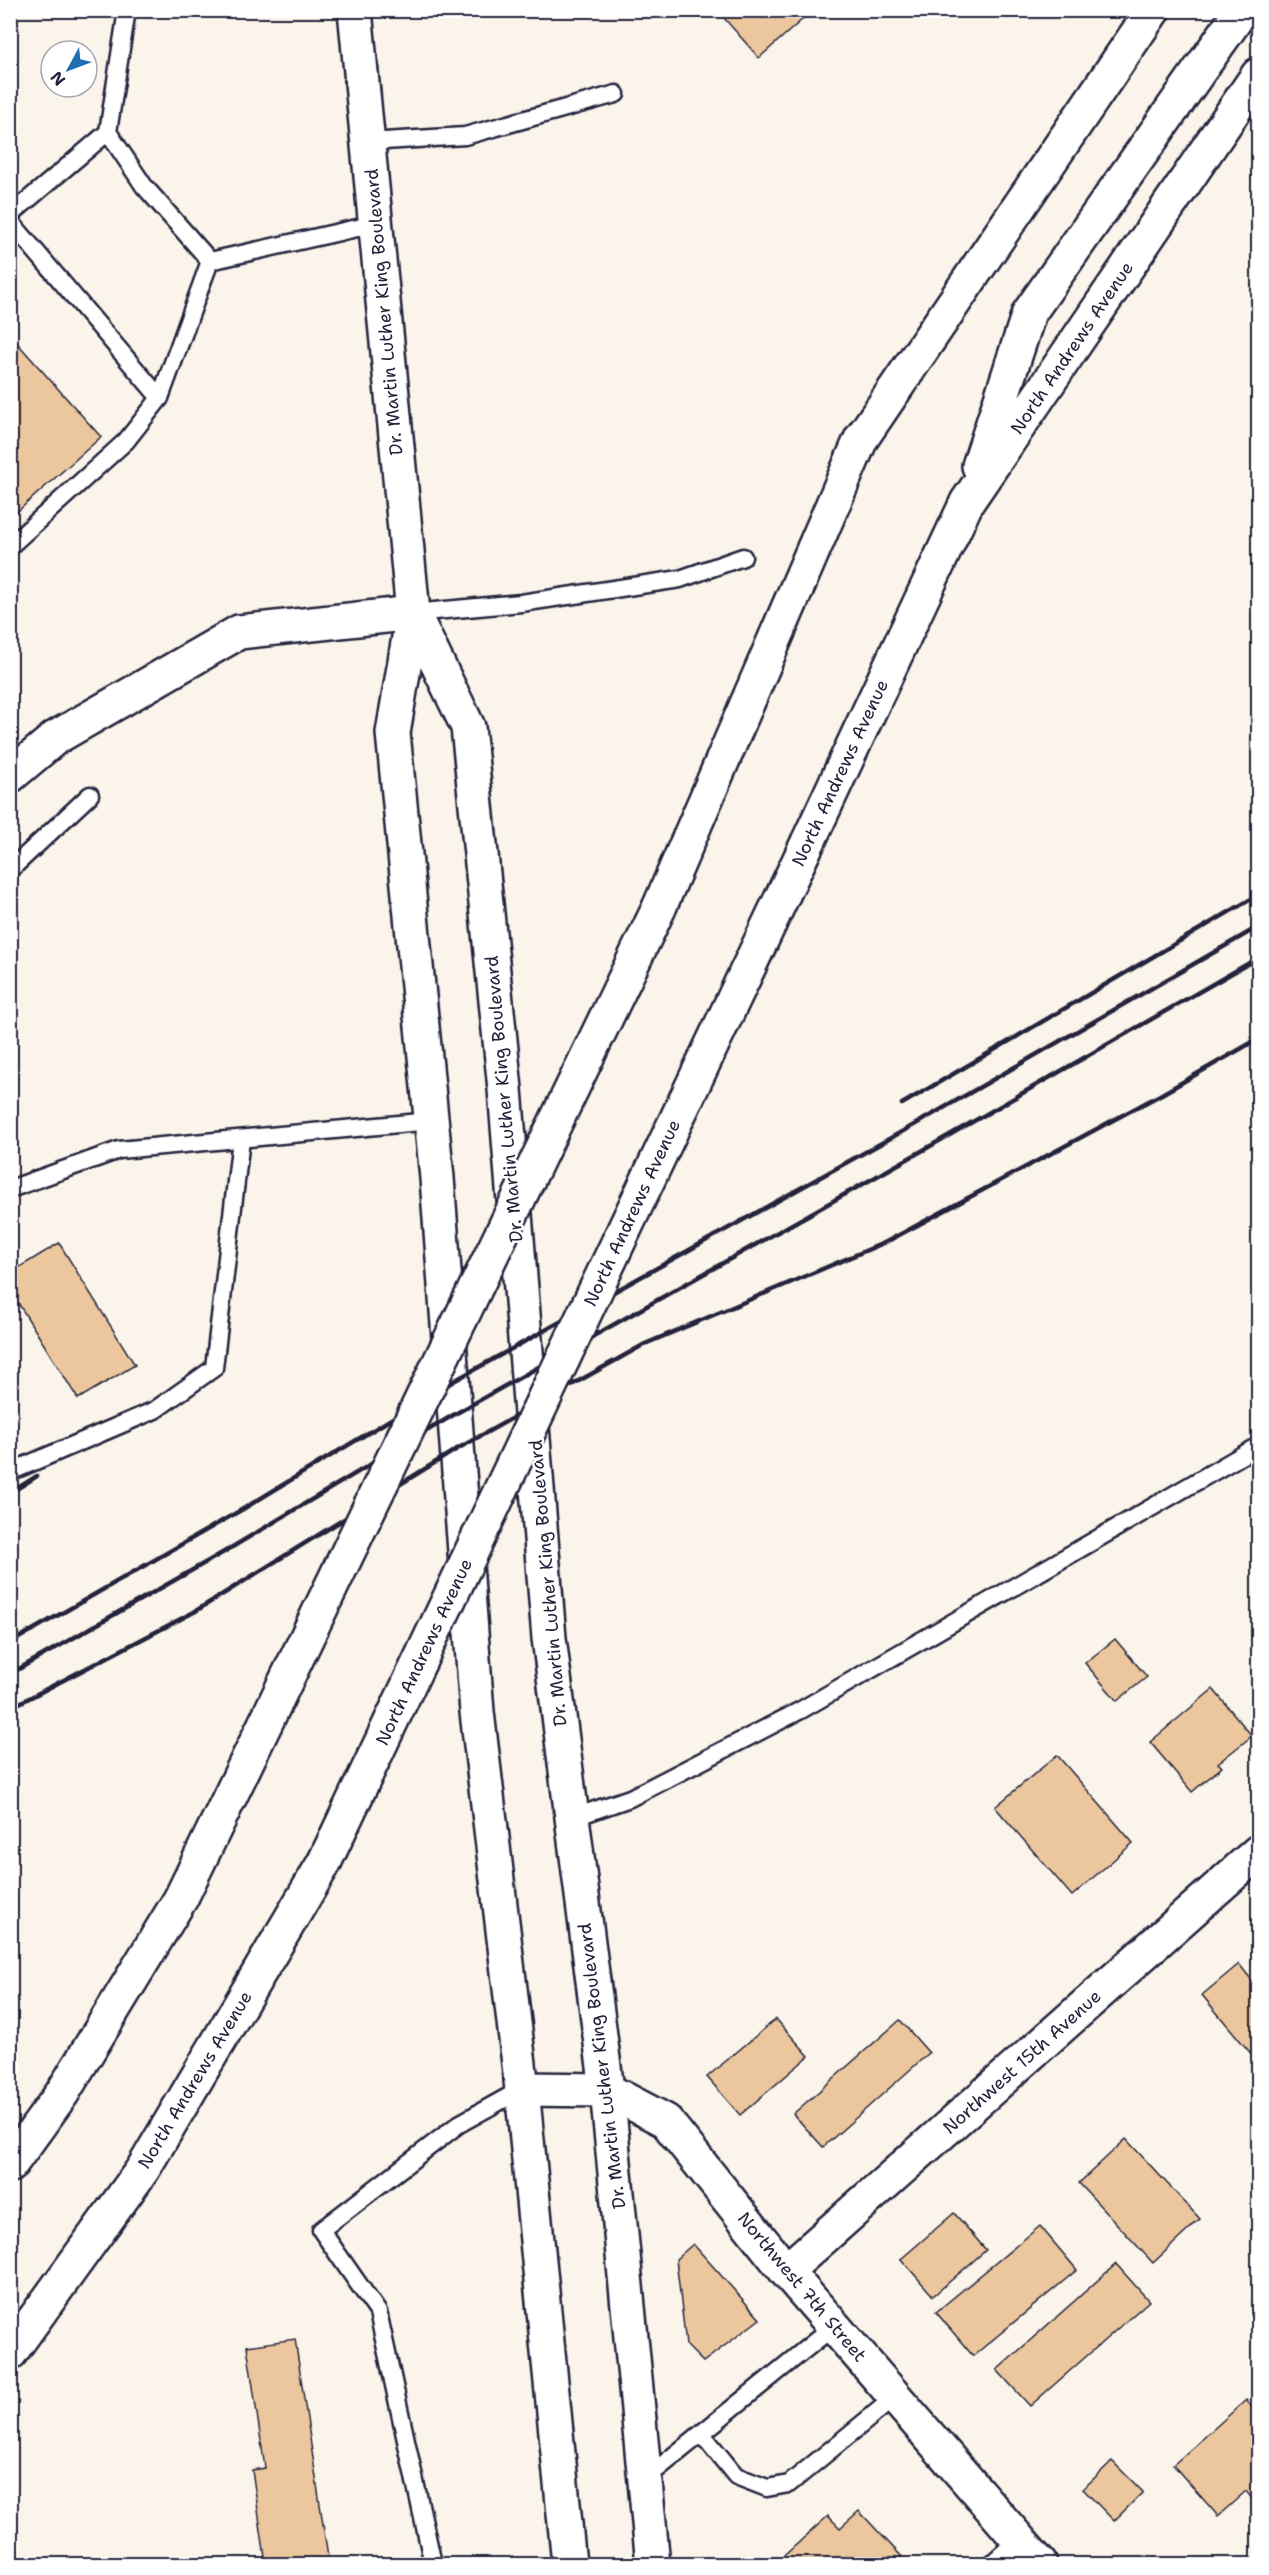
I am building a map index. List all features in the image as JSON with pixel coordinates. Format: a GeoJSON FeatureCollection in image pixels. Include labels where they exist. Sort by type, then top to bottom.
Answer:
{"type":"FeatureCollection","features":[{"type":"Feature","properties":{"kind":"main road","name":"Dr. Martin Luther King Boulevard"},"geometry":{"type":"LineString","coordinates":[[355,10],[413,613],[393,733],[431,1121],[477,1712],[522,2089],[569,2565]]}},
{"type":"Feature","properties":{"kind":"main road"},"geometry":{"type":"LineString","coordinates":[[10,2165],[63,2092],[181,1898],[659,908],[861,439],[1153,10]]}},
{"type":"Feature","properties":{"kind":"main road"},"geometry":{"type":"LineString","coordinates":[[967,502],[1029,313],[1242,10]]}},
{"type":"Feature","properties":{"kind":"main road","name":"North Andrews Avenue"},"geometry":{"type":"LineString","coordinates":[[10,2353],[143,2169],[324,1863],[967,502],[1258,75]]}},
{"type":"Feature","properties":{"kind":"main road","name":"Dr. Martin Luther King Boulevard"},"geometry":{"type":"LineString","coordinates":[[413,613],[468,726],[505,1089],[549,1638],[607,2091],[653,2565]]}},
{"type":"Feature","properties":{"kind":"main road"},"geometry":{"type":"LineString","coordinates":[[10,776],[55,738],[239,632],[413,613]]}},
{"type":"Feature","properties":{"kind":"main road","name":"Northwest 15th Avenue"},"geometry":{"type":"LineString","coordinates":[[786,2271],[1258,1852]]}},
{"type":"Feature","properties":{"kind":"main road","name":"Northwest 7th Street"},"geometry":{"type":"LineString","coordinates":[[522,2089],[607,2091],[666,2121],[786,2271],[1040,2565]]}},
{"type":"Feature","properties":{"kind":"lane"},"geometry":{"type":"LineString","coordinates":[[10,215],[108,132],[128,10]]}},
{"type":"Feature","properties":{"kind":"lane"},"geometry":{"type":"LineString","coordinates":[[368,142],[465,136],[616,94]]}},
{"type":"Feature","properties":{"kind":"lane"},"geometry":{"type":"LineString","coordinates":[[108,132],[144,186],[210,261]]}},
{"type":"Feature","properties":{"kind":"lane"},"geometry":{"type":"LineString","coordinates":[[10,221],[160,398]]}},
{"type":"Feature","properties":{"kind":"lane"},"geometry":{"type":"LineString","coordinates":[[210,261],[375,224]]}},
{"type":"Feature","properties":{"kind":"lane"},"geometry":{"type":"LineString","coordinates":[[10,546],[126,441],[160,398],[210,261]]}},
{"type":"Feature","properties":{"kind":"lane"},"geometry":{"type":"LineString","coordinates":[[413,613],[521,603],[680,579],[743,557]]}},
{"type":"Feature","properties":{"kind":"lane"},"geometry":{"type":"LineString","coordinates":[[10,870],[90,795]]}},
{"type":"Feature","properties":{"kind":"lane"},"geometry":{"type":"LineString","coordinates":[[10,1189],[119,1150],[431,1121]]}},
{"type":"Feature","properties":{"kind":"lane"},"geometry":{"type":"LineString","coordinates":[[10,1472],[155,1410],[214,1368],[241,1139]]}},
{"type":"Feature","properties":{"kind":"lane"},"geometry":{"type":"LineString","coordinates":[[572,1818],[630,1798],[801,1710],[1258,1446]]}},
{"type":"Feature","properties":{"kind":"lane"},"geometry":{"type":"LineString","coordinates":[[433,2565],[378,2312],[321,2230],[459,2124],[522,2089]]}},
{"type":"Feature","properties":{"kind":"lane"},"geometry":{"type":"LineString","coordinates":[[645,2479],[834,2326]]}},
{"type":"Feature","properties":{"kind":"lane"},"geometry":{"type":"LineString","coordinates":[[702,2434],[736,2476],[767,2488],[789,2484],[895,2397]]}},
{"type":"Feature","properties":{"kind":"lane"},"geometry":{"type":"LineString","coordinates":[[992,2565],[1019,2540]]}},
{"type":"Feature","properties":{"kind":"building"},"geometry":{"type":"Polygon","coordinates":[[[717,10],[813,10],[759,58],[717,10]]]}},
{"type":"Feature","properties":{"kind":"building"},"geometry":{"type":"Polygon","coordinates":[[[10,335],[101,437],[10,518],[10,335]]]}},
{"type":"Feature","properties":{"kind":"building"},"geometry":{"type":"Polygon","coordinates":[[[59,1243],[135,1365],[78,1399],[10,1290],[10,1273],[59,1243]]]}},
{"type":"Feature","properties":{"kind":"building"},"geometry":{"type":"Polygon","coordinates":[[[1115,1639],[1147,1677],[1117,1701],[1085,1663],[1115,1639]]]}},
{"type":"Feature","properties":{"kind":"building"},"geometry":{"type":"Polygon","coordinates":[[[1213,1689],[1252,1736],[1218,1763],[1222,1767],[1192,1792],[1150,1742],[1213,1689]]]}},
{"type":"Feature","properties":{"kind":"building"},"geometry":{"type":"Polygon","coordinates":[[[1057,1755],[1133,1843],[1072,1896],[995,1807],[1057,1755]]]}},
{"type":"Feature","properties":{"kind":"building"},"geometry":{"type":"Polygon","coordinates":[[[1239,1964],[1258,1988],[1258,2062],[1202,1995],[1239,1964]]]}},
{"type":"Feature","properties":{"kind":"building"},"geometry":{"type":"Polygon","coordinates":[[[776,2019],[809,2056],[740,2115],[707,2077],[776,2019]]]}},
{"type":"Feature","properties":{"kind":"building"},"geometry":{"type":"Polygon","coordinates":[[[900,2020],[929,2053],[823,2147],[793,2114],[900,2020]]]}},
{"type":"Feature","properties":{"kind":"building"},"geometry":{"type":"Polygon","coordinates":[[[1126,2139],[1200,2219],[1153,2263],[1079,2183],[1126,2139]]]}},
{"type":"Feature","properties":{"kind":"building"},"geometry":{"type":"Polygon","coordinates":[[[954,2213],[986,2250],[933,2296],[901,2259],[954,2213]]]}},
{"type":"Feature","properties":{"kind":"building"},"geometry":{"type":"Polygon","coordinates":[[[1040,2226],[1077,2270],[973,2356],[936,2312],[1040,2226]]]}},
{"type":"Feature","properties":{"kind":"building"},"geometry":{"type":"Polygon","coordinates":[[[693,2244],[760,2319],[703,2362],[686,2345],[676,2259],[693,2244]]]}},
{"type":"Feature","properties":{"kind":"building"},"geometry":{"type":"Polygon","coordinates":[[[1116,2264],[1149,2301],[1030,2406],[997,2370],[1116,2264]]]}},
{"type":"Feature","properties":{"kind":"building"},"geometry":{"type":"Polygon","coordinates":[[[295,2339],[329,2564],[266,2564],[252,2470],[265,2468],[247,2346],[295,2339]]]}},
{"type":"Feature","properties":{"kind":"building"},"geometry":{"type":"Polygon","coordinates":[[[1246,2400],[1258,2414],[1258,2506],[1246,2491],[1218,2516],[1173,2465],[1246,2400]]]}},
{"type":"Feature","properties":{"kind":"building"},"geometry":{"type":"Polygon","coordinates":[[[1112,2461],[1143,2492],[1114,2521],[1083,2489],[1112,2461]]]}},
{"type":"Feature","properties":{"kind":"building"},"geometry":{"type":"Polygon","coordinates":[[[859,2511],[902,2557],[893,2564],[775,2564],[828,2516],[840,2528],[859,2511]]]}},
{"type":"Feature","properties":{"kind":"railway"},"geometry":{"type":"LineString","coordinates":[[902,1104],[1258,895]]}},
{"type":"Feature","properties":{"kind":"railway"},"geometry":{"type":"LineString","coordinates":[[10,1643],[243,1509],[452,1382],[914,1125],[1258,927]]}},
{"type":"Feature","properties":{"kind":"railway"},"geometry":{"type":"LineString","coordinates":[[10,1674],[224,1552],[455,1414],[1258,958]]}},
{"type":"Feature","properties":{"kind":"railway"},"geometry":{"type":"LineString","coordinates":[[10,1708],[194,1612],[457,1449],[645,1344],[886,1242],[1160,1095],[1258,1039]]}},
{"type":"Feature","properties":{"kind":"railway"},"geometry":{"type":"LineString","coordinates":[[10,1493],[37,1476]]}}]}
